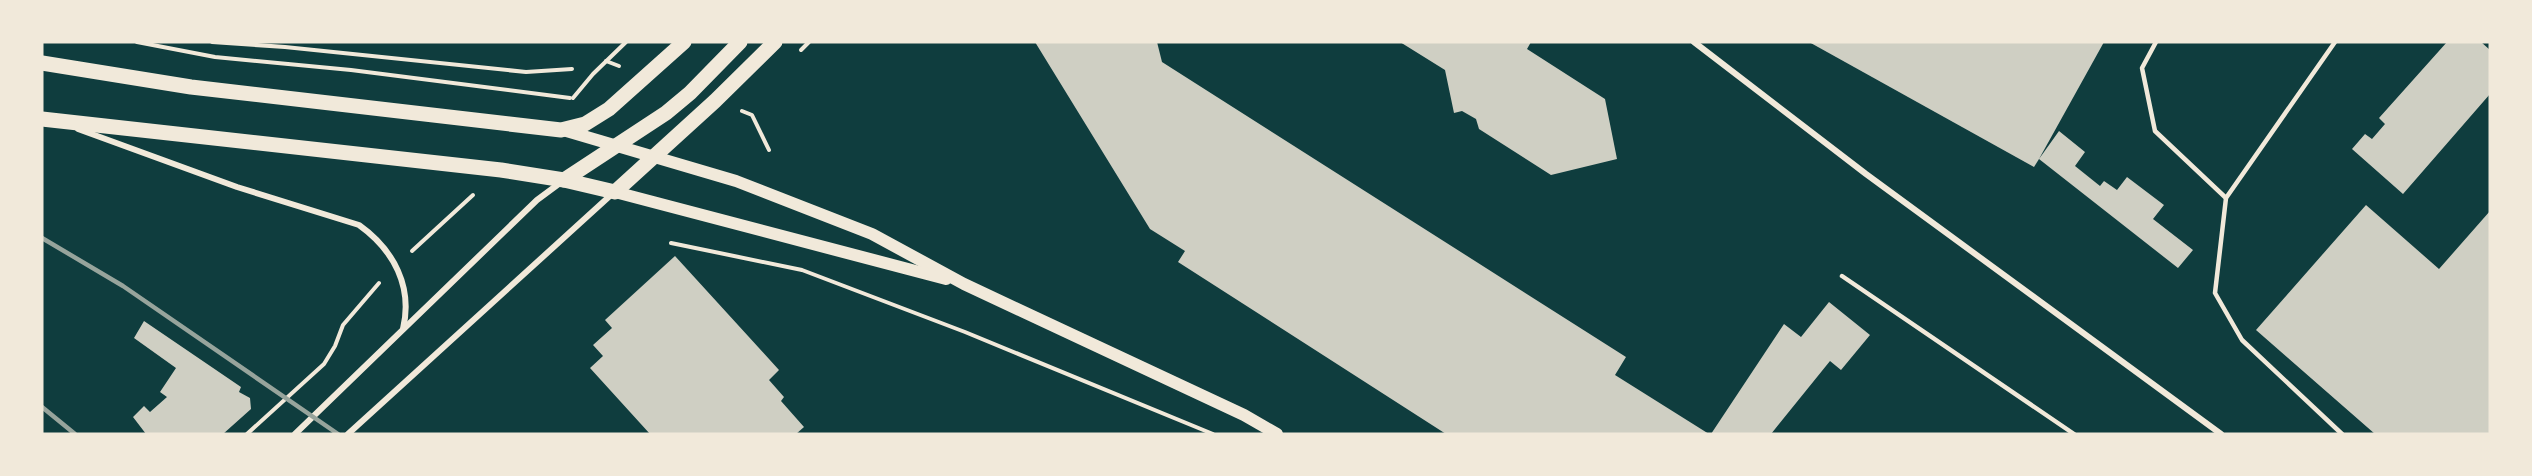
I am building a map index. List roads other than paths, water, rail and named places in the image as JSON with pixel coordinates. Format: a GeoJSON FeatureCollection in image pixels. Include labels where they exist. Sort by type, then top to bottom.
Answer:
{"type":"FeatureCollection","features":[{"type":"Feature","properties":{"kind":"main road"},"geometry":{"type":"LineString","coordinates":[[561,130],[585,124],[609,109],[684,42]]}},
{"type":"Feature","properties":{"kind":"main road"},"geometry":{"type":"LineString","coordinates":[[564,180],[666,113],[690,93],[740,42]]}},
{"type":"Feature","properties":{"kind":"main road"},"geometry":{"type":"LineString","coordinates":[[615,192],[775,42]]}},
{"type":"Feature","properties":{"kind":"main road"},"geometry":{"type":"LineString","coordinates":[[42,63],[191,87],[561,130],[654,156],[736,181],[872,234],[964,284],[1244,415],[1278,434]]}},
{"type":"Feature","properties":{"kind":"main road"},"geometry":{"type":"LineString","coordinates":[[42,119],[501,170],[564,180],[964,284]]}},
{"type":"Feature","properties":{"kind":"street"},"geometry":{"type":"LineString","coordinates":[[1694,42],[1866,174],[2221,434]]}},
{"type":"Feature","properties":{"kind":"street"},"geometry":{"type":"LineString","coordinates":[[61,122],[237,187],[359,225],[387,250],[397,266],[406,298],[403,329]]}},
{"type":"Feature","properties":{"kind":"street"},"geometry":{"type":"LineString","coordinates":[[295,434],[537,200],[564,180]]}},
{"type":"Feature","properties":{"kind":"street"},"geometry":{"type":"LineString","coordinates":[[348,434],[615,192]]}},
{"type":"Feature","properties":{"kind":"lane"},"geometry":{"type":"LineString","coordinates":[[2156,42],[2142,68],[2155,131],[2226,198]]}},
{"type":"Feature","properties":{"kind":"lane"},"geometry":{"type":"LineString","coordinates":[[2335,42],[2226,198],[2216,293],[2242,340],[2342,434]]}},
{"type":"Feature","properties":{"kind":"lane"},"geometry":{"type":"LineString","coordinates":[[1842,276],[2074,434]]}},
{"type":"Feature","properties":{"kind":"railway"},"geometry":{"type":"LineString","coordinates":[[42,238],[123,286],[338,434]]}},
{"type":"Feature","properties":{"kind":"railway"},"geometry":{"type":"LineString","coordinates":[[42,407],[75,434]]}}]}
